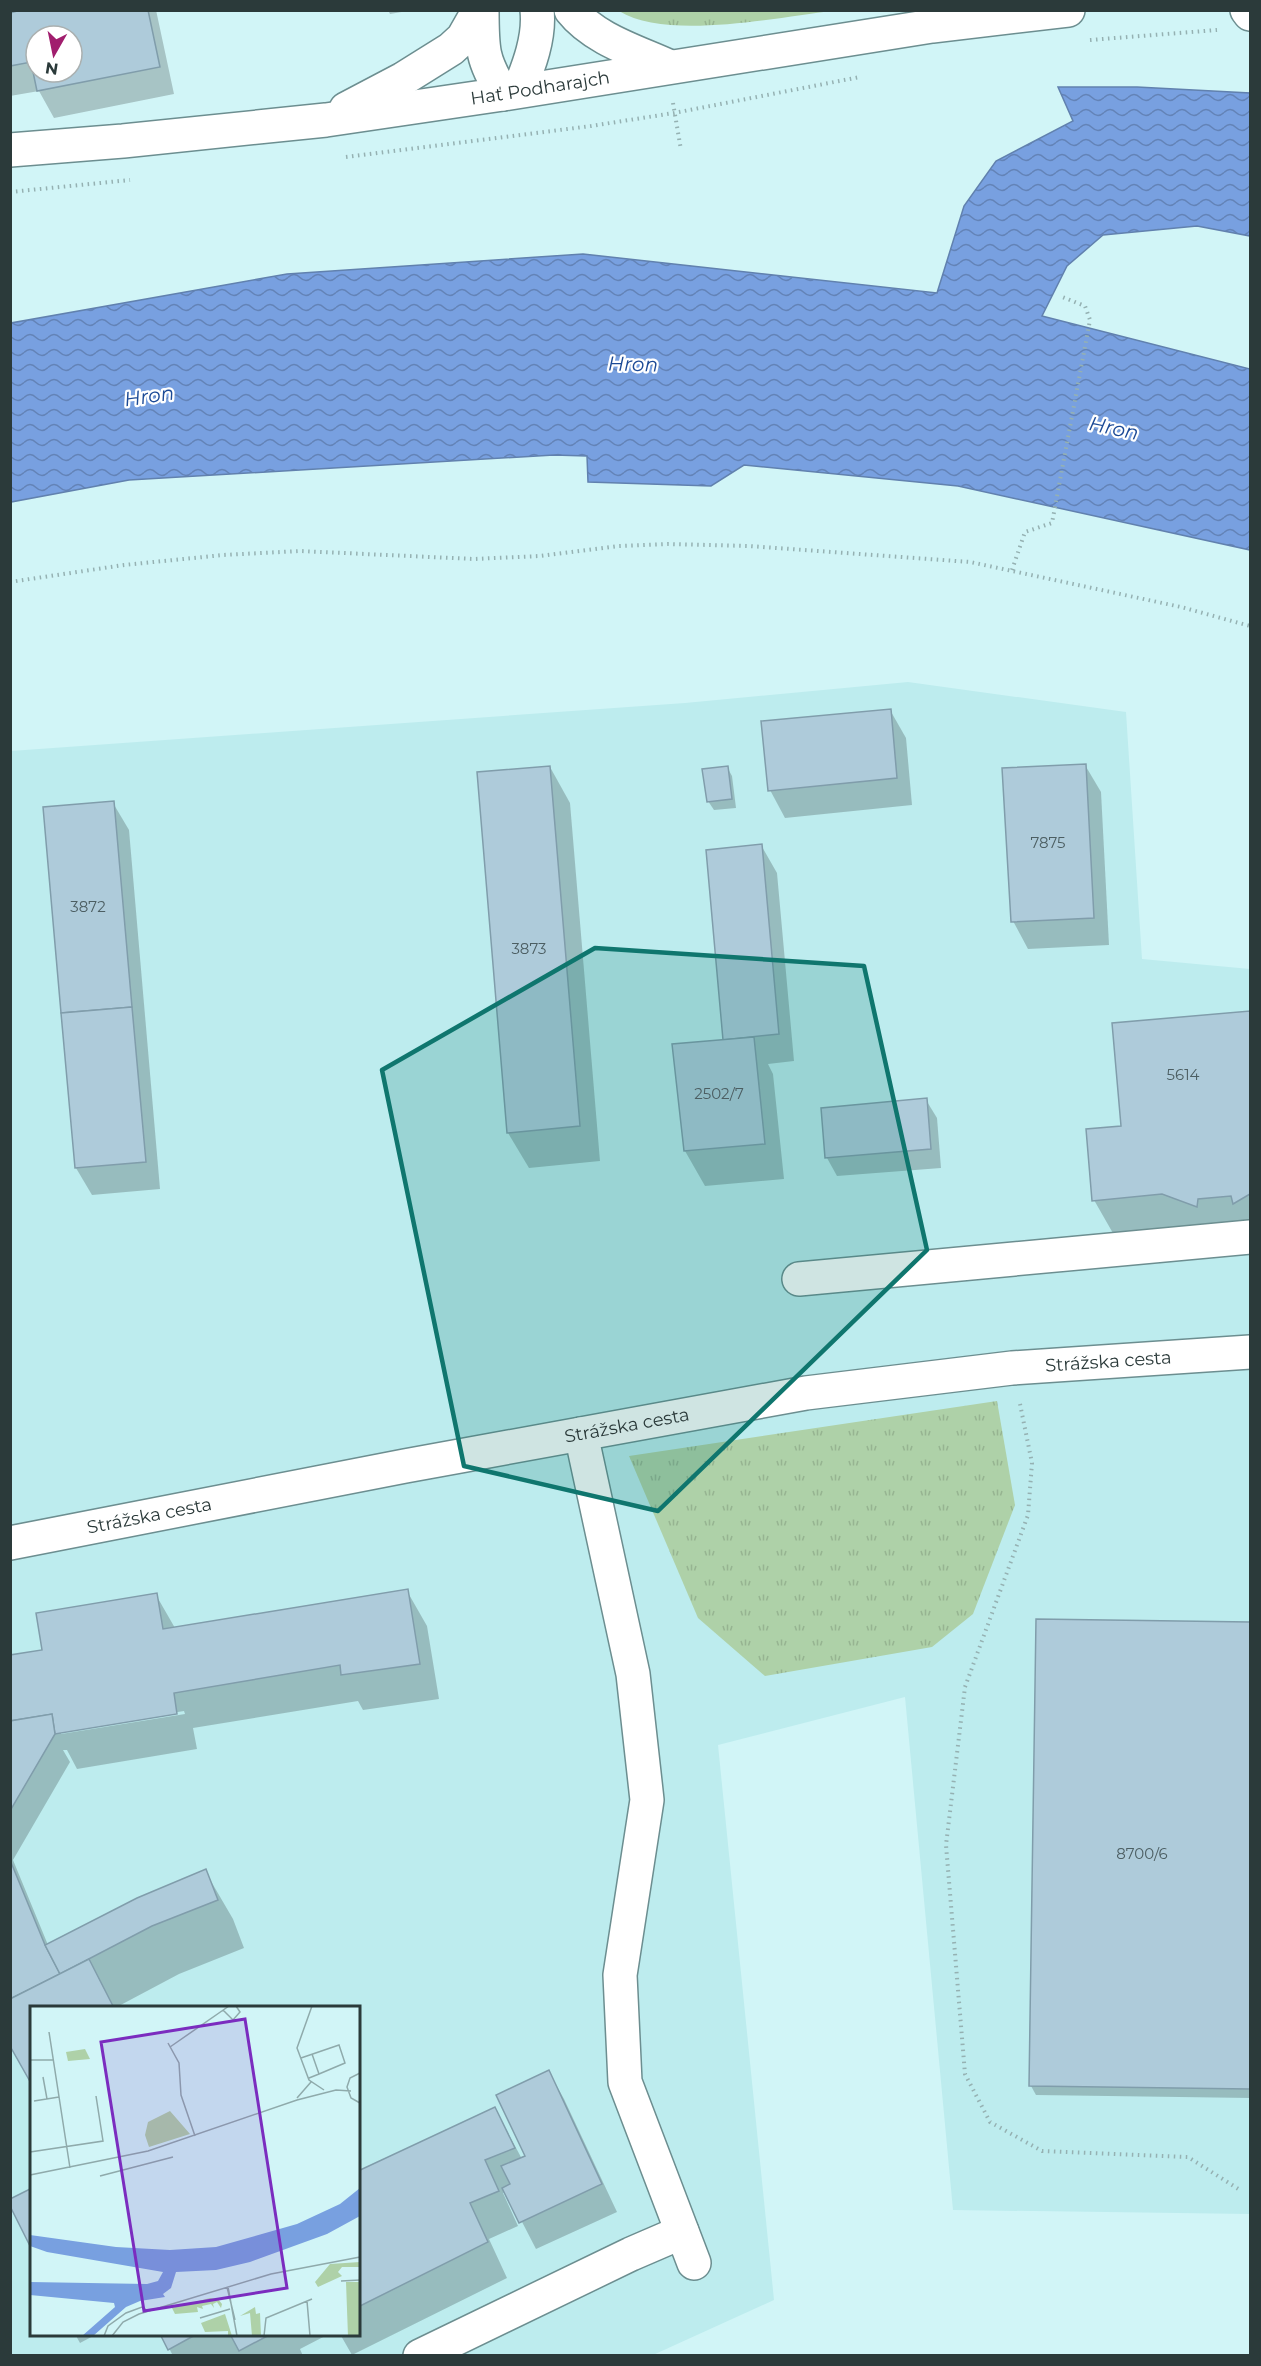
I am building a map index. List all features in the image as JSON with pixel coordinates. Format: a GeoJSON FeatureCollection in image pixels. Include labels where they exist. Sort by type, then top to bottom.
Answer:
{"type":"FeatureCollection","features":[{"type":"Feature","properties":{"kind":"street"},"geometry":{"type":"LineString","coordinates":[[481,10],[482,52],[490,73],[511,92],[529,67],[538,21],[537,10]]}},
{"type":"Feature","properties":{"kind":"street"},"geometry":{"type":"LineString","coordinates":[[326,120],[403,79],[451,49],[463,38],[481,10]]}},
{"type":"Feature","properties":{"kind":"street"},"geometry":{"type":"LineString","coordinates":[[570,10],[580,21],[610,40],[668,66]]}},
{"type":"Feature","properties":{"kind":"street","name":"Hať Podharajch"},"geometry":{"type":"LineString","coordinates":[[10,150],[326,120],[932,26],[1068,10]]}},
{"type":"Feature","properties":{"kind":"street"},"geometry":{"type":"LineString","coordinates":[[800,1279],[1251,1237]]}},
{"type":"Feature","properties":{"kind":"street","name":"Strážska cesta"},"geometry":{"type":"LineString","coordinates":[[10,1542],[806,1393],[1012,1368],[1251,1352]]}},
{"type":"Feature","properties":{"kind":"street"},"geometry":{"type":"LineString","coordinates":[[581,1434],[633,1674],[647,1800],[620,1975],[625,2082],[694,2263]]}},
{"type":"Feature","properties":{"kind":"street"},"geometry":{"type":"LineString","coordinates":[[420,2355],[682,2232]]}},
{"type":"Feature","properties":{"kind":"path"},"geometry":{"type":"LineString","coordinates":[[1083,41],[1242,18]]}},
{"type":"Feature","properties":{"kind":"path"},"geometry":{"type":"LineString","coordinates":[[674,113],[868,76]]}},
{"type":"Feature","properties":{"kind":"path"},"geometry":{"type":"LineString","coordinates":[[672,101],[681,150]]}},
{"type":"Feature","properties":{"kind":"path"},"geometry":{"type":"LineString","coordinates":[[1012,570],[1025,532],[1052,523],[1090,320],[1084,306],[1060,296]]}},
{"type":"Feature","properties":{"kind":"path"},"geometry":{"type":"LineString","coordinates":[[10,582],[124,565],[223,555],[300,551],[474,559],[540,556],[619,546],[668,544],[749,546],[970,562],[1181,607],[1251,626]]}},
{"type":"Feature","properties":{"kind":"path"},"geometry":{"type":"LineString","coordinates":[[1012,1368],[1032,1463],[1028,1515],[965,1688],[946,1845],[965,2074],[990,2122],[1042,2151],[1188,2157],[1240,2190]]}},
{"type":"Feature","properties":{"kind":"highlighted area"},"geometry":{"type":"Polygon","coordinates":[[[595,948],[864,966],[927,1250],[658,1511],[464,1466],[382,1070],[595,948]]]}},
{"type":"Feature","properties":{"kind":"shaded area"},"geometry":{"type":"Polygon","coordinates":[[[908,682],[1126,712],[1142,959],[1250,969],[1250,2214],[953,2210],[905,1697],[718,1745],[774,2300],[653,2355],[11,2356],[11,751],[685,703],[908,682]]]}},
{"type":"Feature","properties":{"kind":"green space"},"geometry":{"type":"Polygon","coordinates":[[[619,11],[833,11],[753,22],[693,26],[665,25],[640,20],[619,11]]]}},
{"type":"Feature","properties":{"kind":"green space"},"geometry":{"type":"Polygon","coordinates":[[[997,1401],[1015,1505],[973,1614],[932,1647],[765,1676],[698,1618],[629,1456],[997,1401]]]}},
{"type":"Feature","properties":{"kind":"water","name":"Hron"},"geometry":{"type":"Polygon","coordinates":[[[1058,87],[1137,87],[1250,93],[1250,236],[1197,226],[1103,235],[1067,266],[1042,316],[1250,369],[1250,550],[958,486],[744,465],[711,486],[588,482],[587,456],[554,455],[129,480],[11,502],[11,323],[287,274],[583,254],[937,293],[964,206],[996,161],[1073,121],[1058,87]]]}},
{"type":"Feature","properties":{"kind":"building"},"geometry":{"type":"Polygon","coordinates":[[[21,10],[148,10],[160,67],[84,82],[84,24],[24,24],[24,63],[10,66],[10,13],[21,10]]]}},
{"type":"Feature","properties":{"kind":"building"},"geometry":{"type":"Polygon","coordinates":[[[36,84],[73,84],[37,91],[36,84]]]}},
{"type":"Feature","properties":{"kind":"building"},"geometry":{"type":"Polygon","coordinates":[[[891,709],[897,778],[768,791],[761,721],[891,709]]]}},
{"type":"Feature","properties":{"kind":"building"},"geometry":{"type":"Polygon","coordinates":[[[1086,764],[1094,918],[1011,922],[1002,768],[1086,764]]]}},
{"type":"Feature","properties":{"kind":"building"},"geometry":{"type":"Polygon","coordinates":[[[550,766],[580,1126],[507,1133],[477,772],[550,766]]]}},
{"type":"Feature","properties":{"kind":"building"},"geometry":{"type":"Polygon","coordinates":[[[728,766],[732,799],[707,802],[702,769],[728,766]]]}},
{"type":"Feature","properties":{"kind":"building"},"geometry":{"type":"Polygon","coordinates":[[[114,801],[132,1007],[61,1013],[43,807],[114,801]]]}},
{"type":"Feature","properties":{"kind":"building"},"geometry":{"type":"Polygon","coordinates":[[[762,844],[779,1034],[723,1040],[706,850],[762,844]]]}},
{"type":"Feature","properties":{"kind":"building"},"geometry":{"type":"Polygon","coordinates":[[[132,1007],[146,1162],[75,1168],[61,1013],[132,1007]]]}},
{"type":"Feature","properties":{"kind":"building"},"geometry":{"type":"Polygon","coordinates":[[[1250,1011],[1250,1194],[1233,1204],[1231,1196],[1198,1199],[1197,1207],[1162,1194],[1092,1201],[1086,1129],[1121,1126],[1112,1023],[1250,1011]]]}},
{"type":"Feature","properties":{"kind":"building"},"geometry":{"type":"Polygon","coordinates":[[[754,1037],[765,1144],[684,1151],[672,1044],[754,1037]]]}},
{"type":"Feature","properties":{"kind":"building"},"geometry":{"type":"Polygon","coordinates":[[[927,1098],[931,1149],[825,1158],[821,1108],[927,1098]]]}},
{"type":"Feature","properties":{"kind":"building"},"geometry":{"type":"Polygon","coordinates":[[[408,1589],[420,1664],[341,1675],[340,1665],[174,1693],[177,1714],[55,1734],[52,1714],[10,1721],[10,1655],[42,1650],[36,1613],[157,1593],[163,1629],[408,1589]]]}},
{"type":"Feature","properties":{"kind":"building"},"geometry":{"type":"Polygon","coordinates":[[[1036,1619],[1250,1622],[1250,2089],[1029,2086],[1036,1619]]]}},
{"type":"Feature","properties":{"kind":"building"},"geometry":{"type":"Polygon","coordinates":[[[52,1714],[55,1734],[10,1811],[10,1721],[52,1714]]]}},
{"type":"Feature","properties":{"kind":"building"},"geometry":{"type":"Polygon","coordinates":[[[10,1860],[45,1945],[60,1974],[10,1999],[10,1860]]]}},
{"type":"Feature","properties":{"kind":"building"},"geometry":{"type":"Polygon","coordinates":[[[206,1869],[218,1900],[152,1926],[60,1974],[45,1945],[137,1898],[206,1869]]]}},
{"type":"Feature","properties":{"kind":"building"},"geometry":{"type":"Polygon","coordinates":[[[89,1959],[113,2006],[30,2006],[30,2081],[10,2046],[10,1999],[89,1959]]]}},
{"type":"Feature","properties":{"kind":"building"},"geometry":{"type":"Polygon","coordinates":[[[549,2070],[602,2184],[519,2223],[502,2188],[510,2184],[501,2166],[525,2156],[496,2095],[549,2070]]]}},
{"type":"Feature","properties":{"kind":"building"},"geometry":{"type":"Polygon","coordinates":[[[495,2107],[515,2148],[485,2160],[499,2191],[470,2203],[488,2242],[360,2306],[360,2170],[495,2107]]]}},
{"type":"Feature","properties":{"kind":"building"},"geometry":{"type":"Polygon","coordinates":[[[30,2189],[30,2246],[10,2206],[10,2199],[30,2189]]]}},
{"type":"Feature","properties":{"kind":"building"},"geometry":{"type":"Polygon","coordinates":[[[161,2336],[193,2336],[168,2350],[161,2336]]]}},
{"type":"Feature","properties":{"kind":"building"},"geometry":{"type":"Polygon","coordinates":[[[231,2336],[267,2336],[239,2351],[231,2336]]]}}]}
